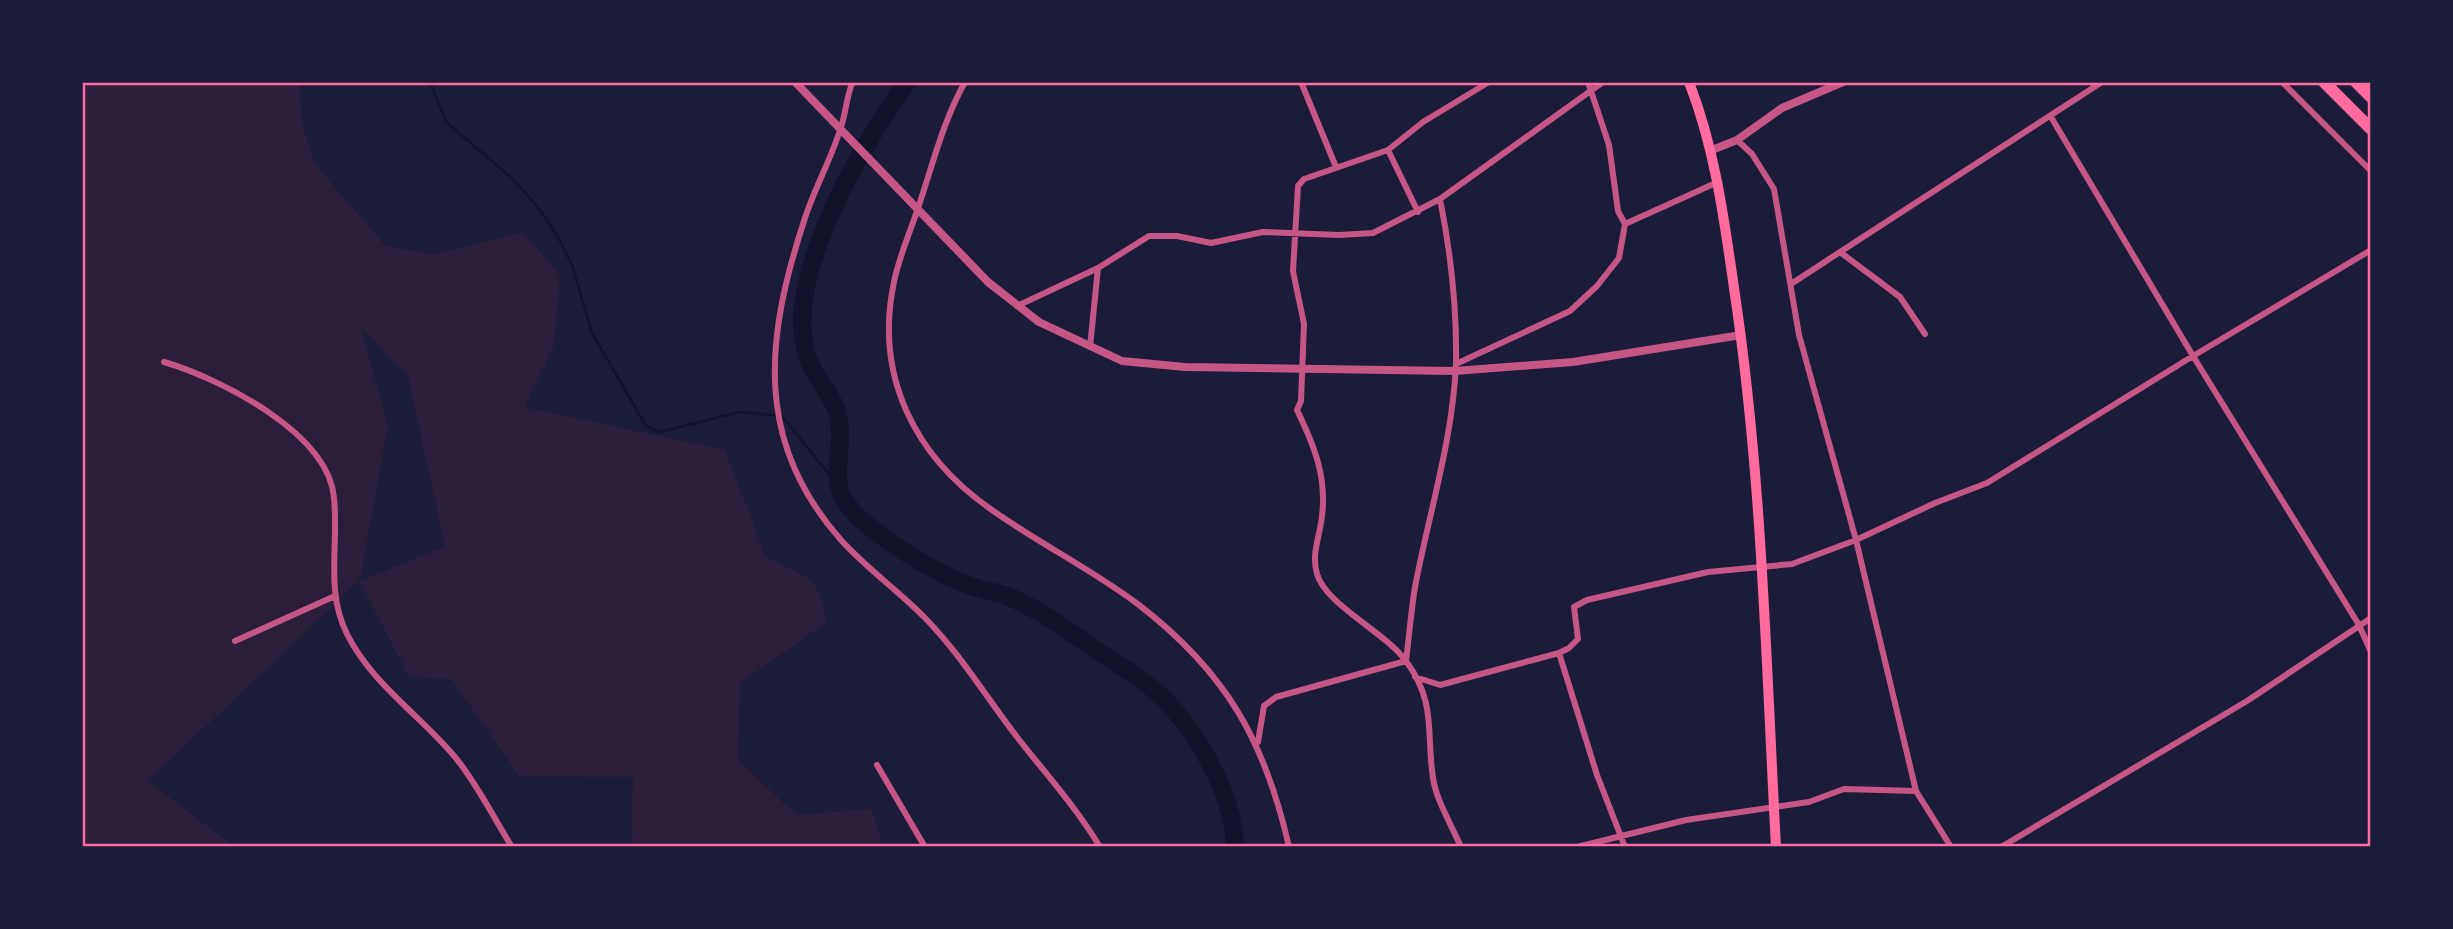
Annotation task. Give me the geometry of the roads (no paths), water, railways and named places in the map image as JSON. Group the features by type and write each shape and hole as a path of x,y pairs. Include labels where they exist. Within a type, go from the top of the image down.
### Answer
{"highway":[{"path":"2324,82 2371,129"},
{"path":"2356,82 2371,97"}],"main road":[{"path":"1689,82 1712,150 1741,335 1761,567 1776,847"}],"street":[{"path":"795,82 988,282 1017,306 1090,347 1122,361 1172,366 1301,369 1455,368 1573,362 1741,335"},
{"path":"853,82 843,134 810,204 792,258 775,336 776,405 793,465 807,494 842,540 928,620 972,671 1016,735 1076,809 1100,847"},
{"path":"965,82 931,163 894,282 889,335 897,383 921,441 934,461 991,510 1140,606 1216,679 1258,743 1289,847"},
{"path":"1301,82 1336,167"},
{"path":"1461,847 1433,780 1431,714 1415,677 1406,661 1357,616 1323,590 1319,581 1315,547 1324,493 1318,453 1297,410 1301,401 1304,324 1293,271 1298,186 1304,179 1388,150 1423,122 1489,82"},
{"path":"1017,306 1098,268 1149,236 1178,236 1211,243 1264,232 1339,235 1373,233 1440,199 1590,85 1603,82"},
{"path":"1712,150 1737,140 1782,108 1843,82"},
{"path":"1791,284 2102,82"},
{"path":"2282,82 2371,171"},
{"path":"1455,368 1570,311 1597,286 1619,258 1625,224 1618,211 1609,145 1590,85"},
{"path":"2051,117 2193,356 2359,625 2371,653"},
{"path":"1737,140 1752,154 1774,189 1799,335 1856,540 1916,791 1951,847"},
{"path":"1388,150 1418,212"},
{"path":"1625,224 1718,182"},
{"path":"1406,661 1415,588 1433,516 1455,368 1453,261 1440,199"},
{"path":"1415,677 1440,685 1559,653 1578,639 1574,607 1587,600 1708,572 1791,564 1856,540 1935,503 1987,483 2371,250"},
{"path":"1840,252 1900,297 1925,334"},
{"path":"1090,347 1098,268"},
{"path":"164,362 196,373 248,401 282,422 310,447 322,464 334,495 332,568 335,596 347,634 374,674 455,757 512,847"},
{"path":"235,641 335,596"},
{"path":"2001,847 2247,701 2371,618"},
{"path":"1559,653 1625,847"},
{"path":"1258,743 1264,706 1276,697 1406,661"},
{"path":"877,765 925,847"},
{"path":"1577,847 1619,835 1774,805 1809,802 1844,789 1916,791"}],"waterway":[{"path":"430,82 446,122 512,178 540,210 558,237 572,265 592,333 646,426 660,432 739,412 782,416 836,483"},
{"path":"907,82 870,139 833,209 807,283 802,317 805,348 811,365 833,401 839,421 840,491 855,513 903,551 957,580 1007,596 1030,607 1154,690 1184,722 1209,761 1227,804 1235,847"}]}
